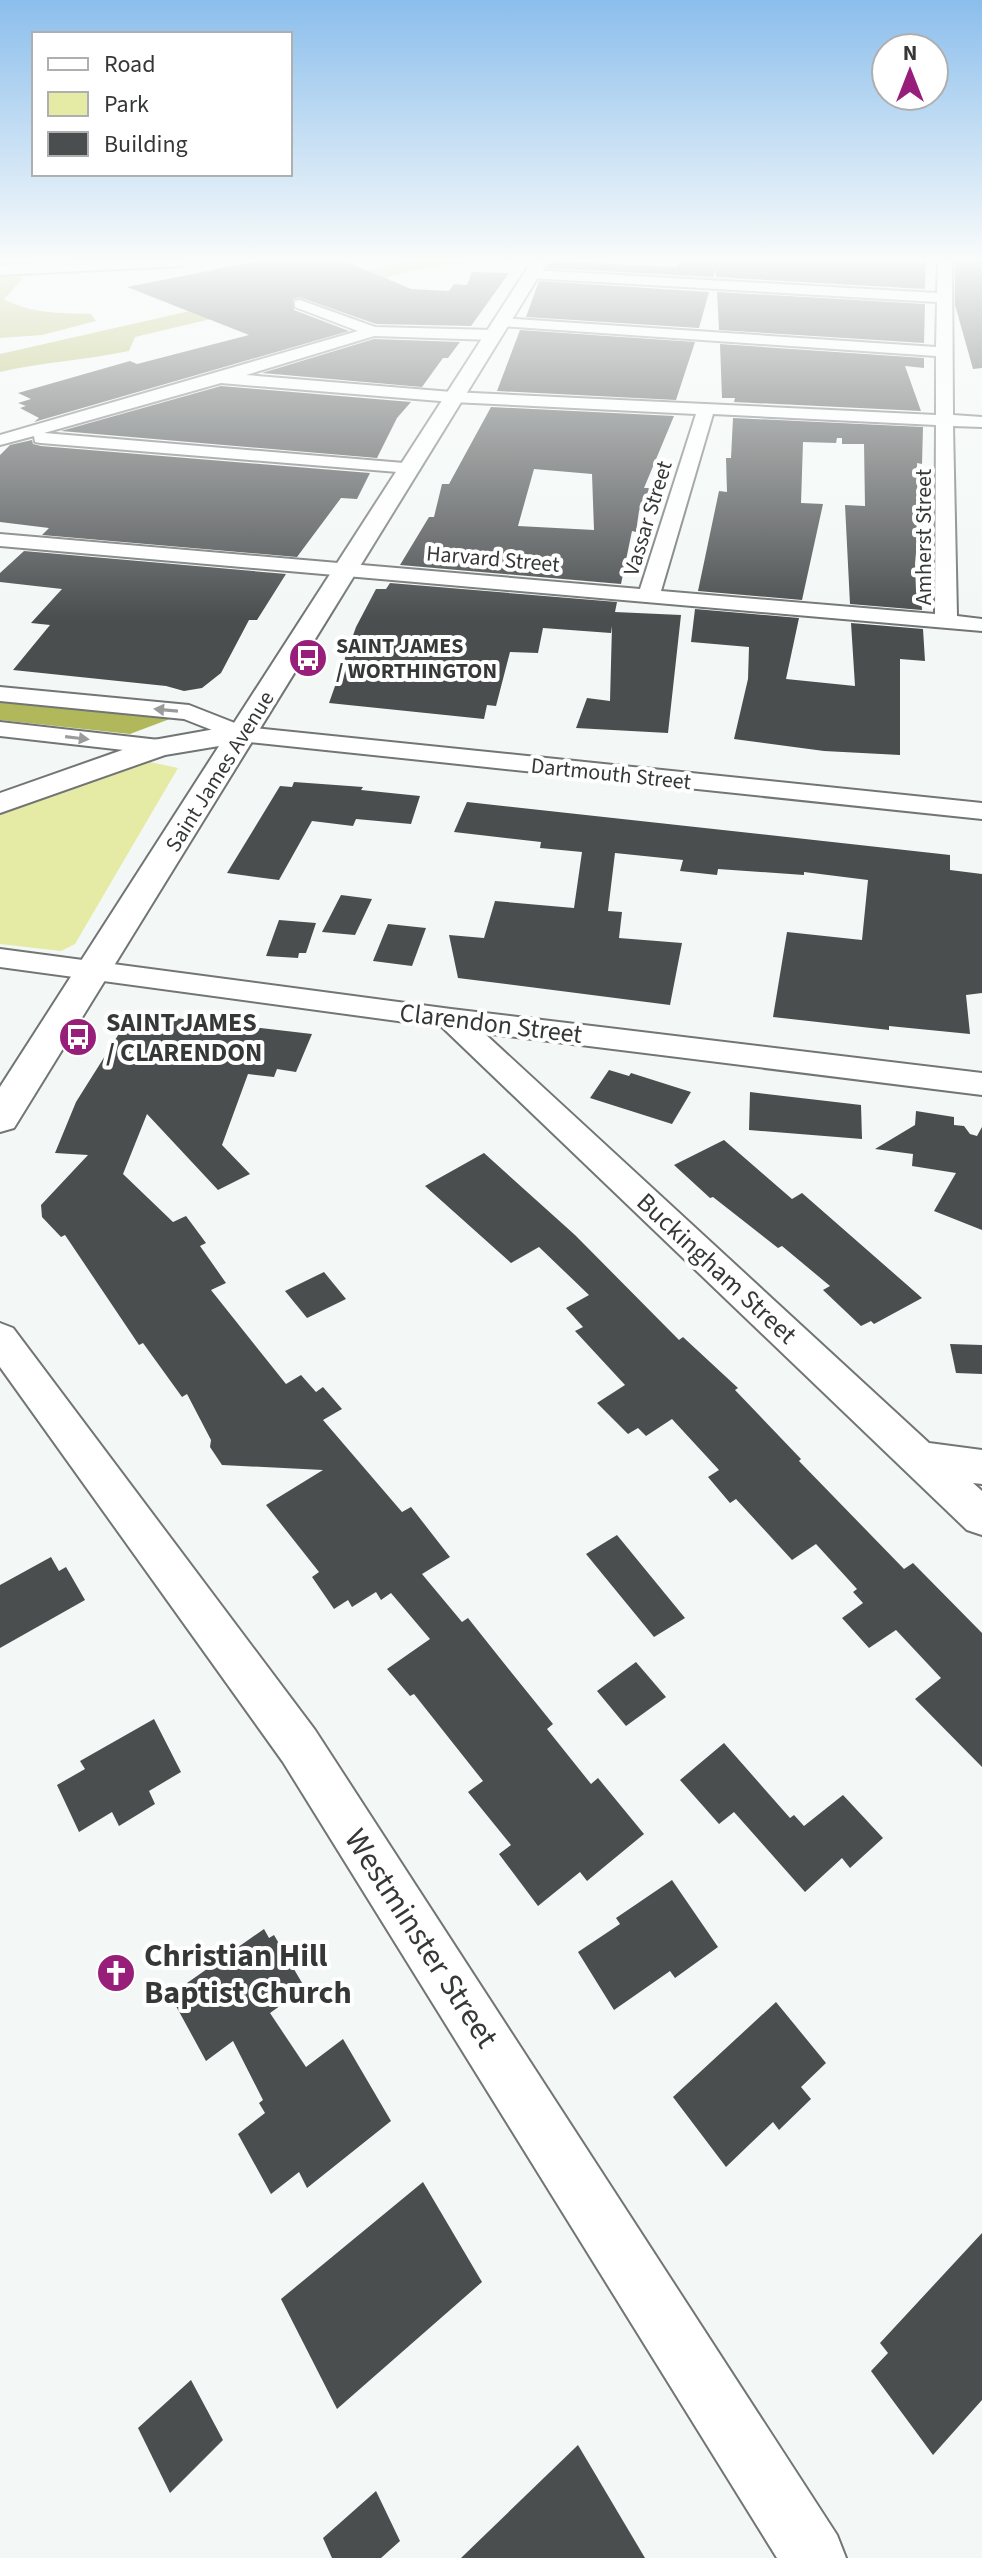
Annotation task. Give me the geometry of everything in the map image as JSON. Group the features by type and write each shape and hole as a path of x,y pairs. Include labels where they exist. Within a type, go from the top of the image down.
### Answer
{"main road":[{"name":"Saint James Avenue","path":"0,1118 463,380"},
{"path":"0,804 159,747 240,734"}],"street":[{"path":"8,438 212,380"},
{"path":"249,380 452,397 982,422"},
{"name":"Amherst Street","path":"944,380 947,420 946,621"},
{"name":"Vassar Street","path":"649,595 706,410"},
{"path":"8,438 410,468"},
{"name":"Harvard Street","path":"0,540 982,625"},
{"name":"Dartmouth Street","path":"0,694 189,712 240,734 982,811"},
{"path":"0,729 159,747"},
{"name":"Clarendon Street","path":"0,958 451,1019 982,1084"},
{"name":"Buckingham Street","path":"451,1019 982,1517"},
{"name":"Westminster Street","path":"0,1338 299,1746 814,2558"},
{"path":"920,1458 982,1467"}],"green space":[{"path":"0,699 175,717 130,734 0,720"},
{"path":"146,761 178,768 75,944 61,951 0,944 0,815"}],"building":[{"path":"62,380 178,380 34,422 39,418 20,408 26,406 18,403 31,399 18,393"},
{"path":"346,380 427,380 422,387"},
{"path":"501,380 682,380 676,400 497,391"},
{"path":"721,380 910,380 921,411 734,402 735,398 722,398"},
{"path":"221,386 411,402 397,418 377,458 61,431"},
{"path":"491,407 674,416 644,488 650,488 639,511 636,532 632,531 621,584 400,565 429,517 434,517 442,484 449,484","holes":["534,469 592,474 594,530 518,526"]},
{"path":"733,418 923,427 922,464 917,463 915,564 916,591 921,591 922,610 850,604 845,505 865,506 864,444 842,444 842,438 837,438 836,443 803,442 801,503 823,504 802,600 698,591 719,491 727,492 726,458 731,458"},
{"path":"32,440 33,444 41,446 370,473 357,499 341,498 297,557 42,535 49,528 0,522 0,455 10,445"},
{"path":"24,551 286,574 257,620 249,620 221,673 202,688 184,691 166,686 13,670 50,625 31,623 62,589 0,582 0,573"},
{"path":"390,583 617,602 615,612 681,615 668,733 576,728 587,698 610,701 612,626 611,633 543,628 538,653 510,652 496,706 487,705 484,719 329,703 356,627 376,589 386,589"},
{"path":"695,609 799,618 786,679 855,686 851,623 923,629 925,661 900,659 900,755 824,751 734,739 748,679 749,647 691,642"},
{"path":"294,782 363,787 361,790 420,796 411,824 356,819 353,826 312,821 279,880 227,873 280,786 292,787"},
{"path":"467,802 950,855 950,870 982,874 982,993 966,995 970,1034 889,1026 889,1030 773,1017 787,932 862,940 868,880 804,872 804,875 718,869 717,875 680,871 683,860 615,853 608,911 622,912 619,938 682,943 670,1005 458,978 449,935 484,938 495,901 574,908 582,852 540,848 541,842 454,832"},
{"path":"341,895 372,899 355,935 322,932"},
{"path":"279,920 316,923 306,953 299,953 298,958 266,956"},
{"path":"388,924 426,928 412,966 373,961"},
{"path":"132,1013 312,1034 296,1072 277,1069 274,1077 248,1074 222,1145 250,1174 218,1190 147,1114 123,1174 173,1222 186,1216 206,1243 200,1246 226,1283 211,1290 286,1384 301,1375 316,1392 323,1387 342,1409 323,1420 402,1512 411,1507 450,1557 422,1574 462,1622 468,1618 553,1724 547,1729 591,1784 598,1778 644,1834 587,1881 580,1872 538,1906 499,1854 511,1845 468,1792 483,1781 414,1694 410,1696 387,1669 430,1639 391,1593 381,1600 376,1592 352,1607 348,1600 334,1609 312,1577 319,1572 266,1505 323,1470 222,1465 210,1447 211,1440 187,1394 182,1397 143,1343 139,1345 65,1235 61,1237 42,1217 41,1205 88,1155 55,1153 76,1102"},
{"path":"609,1070 629,1076 631,1073 691,1092 672,1124 590,1098"},
{"path":"750,1092 861,1105 862,1139 749,1130"},
{"path":"916,1111 954,1117 954,1125 964,1126 970,1134 977,1136 982,1127 982,1230 934,1211 956,1173 912,1166 913,1154 875,1149 915,1125"},
{"path":"724,1140 792,1199 802,1193 922,1298 874,1324 871,1321 861,1326 823,1290 830,1286 782,1246 778,1248 713,1197 710,1198 674,1165"},
{"path":"484,1153 575,1235 679,1340 683,1337 738,1388 735,1390 801,1459 799,1461 904,1569 913,1563 982,1633 982,1767 915,1699 941,1678 896,1630 869,1648 842,1618 863,1603 853,1592 857,1589 816,1544 792,1560 736,1499 730,1503 708,1477 719,1470 672,1419 646,1436 638,1428 628,1434 597,1403 625,1385 575,1331 583,1327 566,1308 589,1295 539,1247 511,1263 425,1186"},
{"path":"324,1272 346,1299 307,1318 285,1291"},
{"path":"950,1344 982,1345 982,1374 956,1373"},
{"path":"617,1535 685,1618 654,1637 586,1554"},
{"path":"51,1557 59,1571 66,1567 85,1600 0,1648 0,1585"},
{"path":"636,1662 666,1697 626,1726 597,1691"},
{"path":"154,1719 181,1772 149,1791 155,1804 119,1826 112,1812 79,1832 57,1785 85,1769 80,1761"},
{"path":"724,1743 790,1818 794,1815 804,1826 843,1795 883,1838 850,1868 842,1858 805,1892 734,1812 719,1824 680,1780"},
{"path":"672,1880 718,1947 675,1978 670,1971 614,2010 578,1952 620,1924 616,1918"},
{"path":"264,1929 269,1938 274,1935 305,1988 270,2013 306,2067 343,2039 391,2121 307,2188 299,2172 271,2194 238,2134 265,2113 259,2103 263,2100 233,2041 206,2061 170,1995"},
{"path":"776,2002 826,2063 801,2087 811,2099 779,2130 773,2122 726,2167 673,2097"},
{"path":"423,2182 482,2282 337,2409 281,2299"},
{"path":"982,2233 982,2400 933,2455 871,2371 888,2353 880,2343"},
{"path":"191,2380 223,2440 170,2493 138,2428"},
{"path":"578,2445 645,2558 461,2558"},
{"path":"376,2491 400,2541 381,2558 332,2558 323,2538"}],"place":[{"name":"SAINT JAMES / WORTHINGTON","path":"308,658"},
{"name":"SAINT JAMES / CLARENDON","path":"78,1037"},
{"name":"Christian Hill Baptist Church","path":"116,1973"}]}
